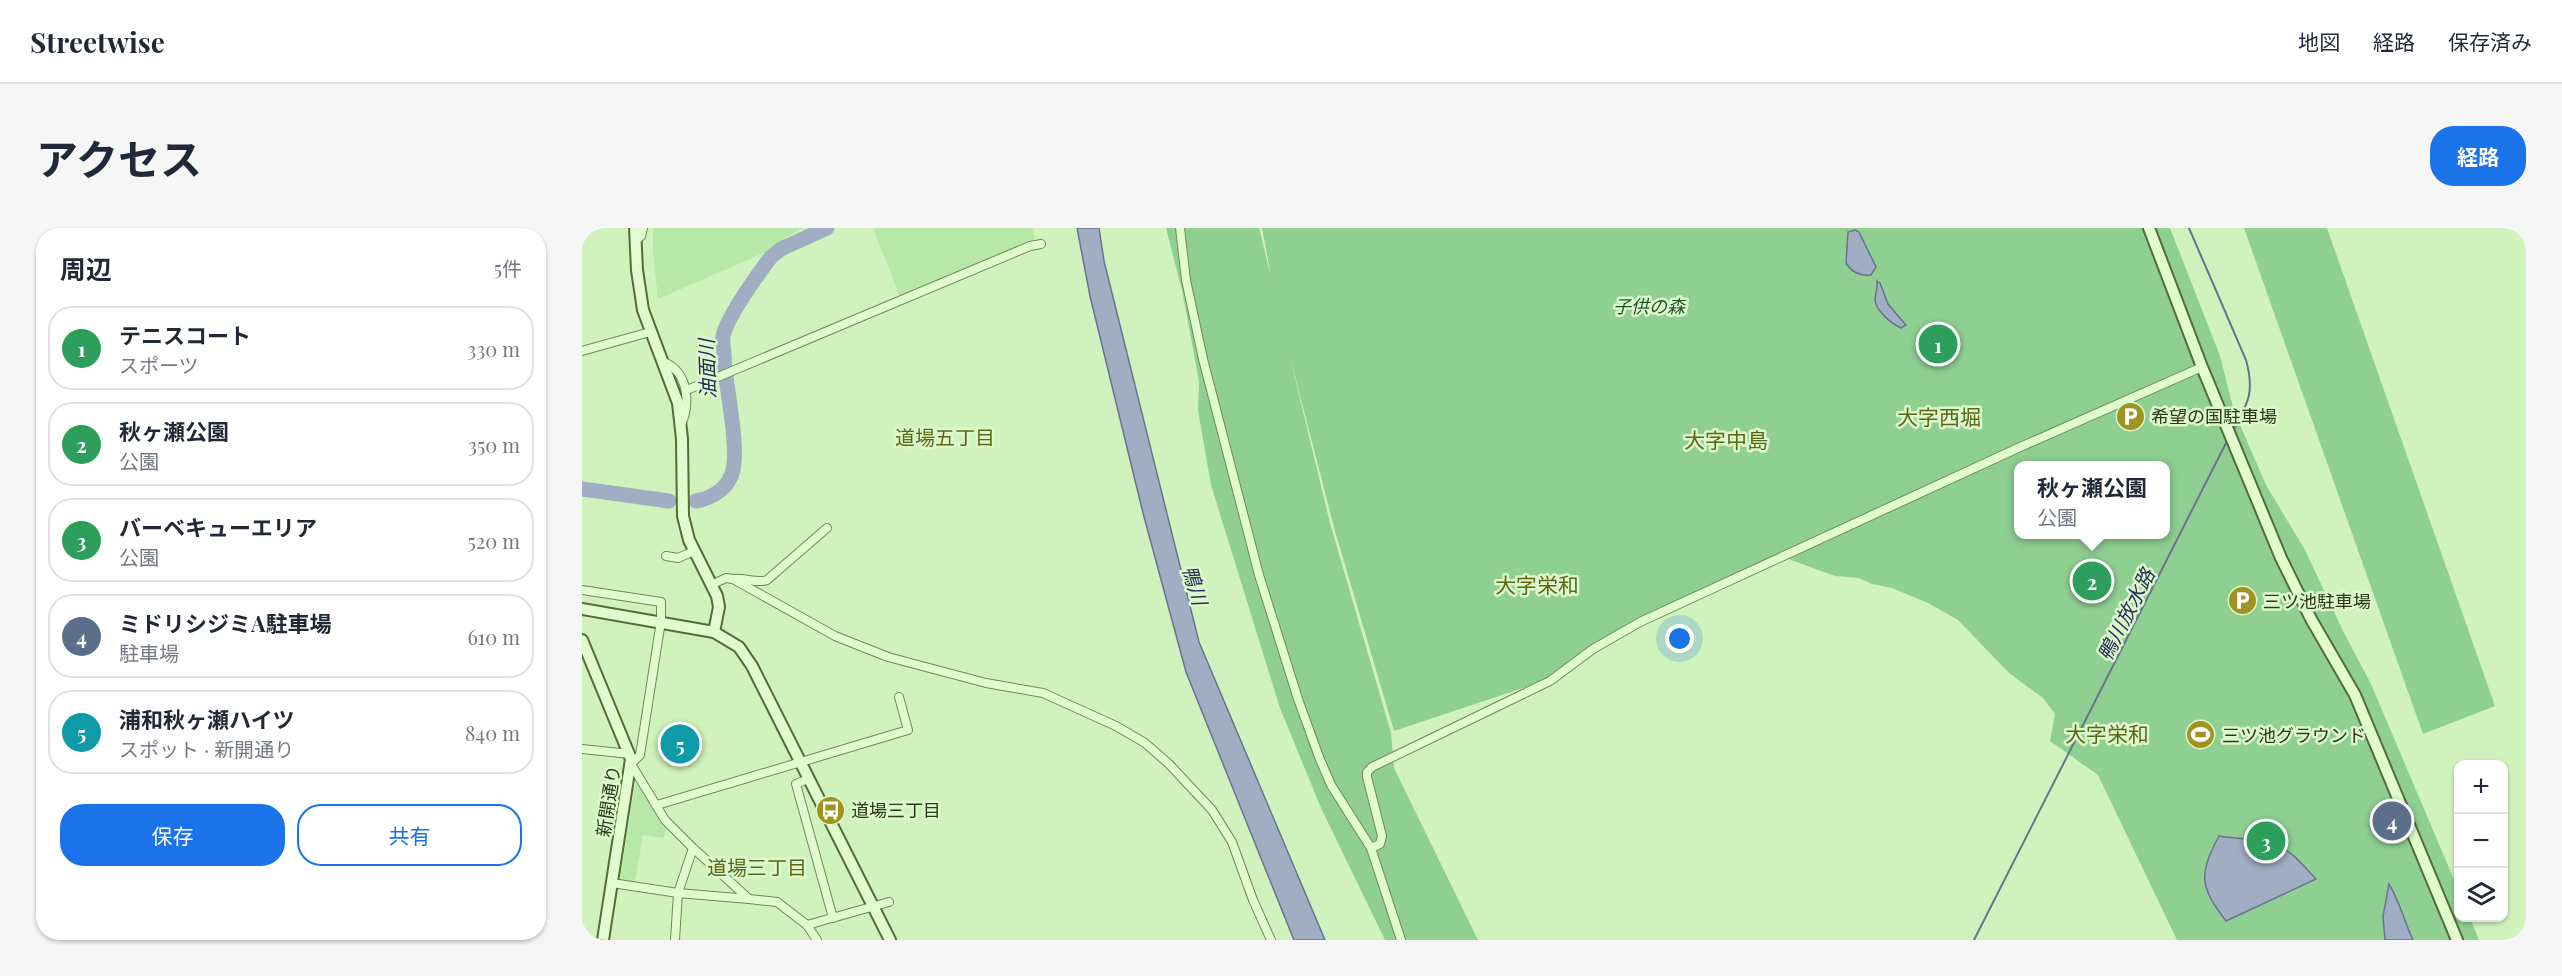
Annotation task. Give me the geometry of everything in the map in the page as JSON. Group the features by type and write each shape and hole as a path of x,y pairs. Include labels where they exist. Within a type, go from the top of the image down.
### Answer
{"street":[{"path":"635,228 640,291 650,332 664,362 678,403 681,424 681,507 694,551 719,607 714,632"},
{"path":"635,242 642,236 643,228"},
{"path":"1180,228 1186,280 1203,359 1258,575 1298,699 1329,783 1371,848 1401,940"},
{"path":"2149,228 2202,367 2299,597 2355,695 2457,940"},
{"path":"687,390 1020,250 1041,244"},
{"path":"582,351 650,332"},
{"path":"664,362 673,366 687,390 686,415 681,424"},
{"path":"1371,848 1380,844 1382,836 1366,777 1372,767 1542,686 1593,649 1640,622 2018,448 2202,367"},
{"path":"711,585 726,578 762,582 767,580 827,528"},
{"path":"666,556 678,558 694,551"},
{"path":"733,579 835,636 888,657 986,683 1043,693 1116,726 1145,743 1169,764 1212,810 1232,842 1252,900 1271,940"},
{"path":"582,590 661,602 661,621 639,755 631,759 582,749"},
{"path":"582,609 714,632 739,647 746,656 890,940"},
{"name":"新開通り","path":"582,640 631,759 603,940"},
{"path":"657,805 908,730 899,697"},
{"path":"631,759 665,820 748,899"},
{"path":"808,778 796,784 833,918"},
{"path":"675,940 678,893 693,848"},
{"path":"612,883 678,893 777,902 807,925 817,940"},
{"path":"807,925 889,902"}],"green space":[{"path":"653,228 803,228 768,251 658,299"},
{"path":"873,228 1032,228 1035,239 900,297"},
{"name":"子供の森","path":"1166,228 1259,228 1271,276 1262,228 2170,228 2220,356 2234,411 2266,485 2305,550 2371,684 2454,880 2454,922 2472,922 2479,940 2177,940 2098,775 2050,741 2055,714 2043,698 2009,673 1958,620 1928,603 1892,588 1872,584 1859,578 1835,576 1780,556 1673,605 1547,680 1394,731 1335,531 1289,353 1330,523 1391,733 1394,768 1478,940 1385,940 1321,808 1280,708 1211,485 1198,410 1199,381 1182,290"},
{"path":"2244,228 2327,228 2495,706 2423,734"},
{"path":"638,784 667,827 664,838 643,835 635,882 620,880 635,785"}],"water":[{"path":"1077,228 1099,228 1104,261 1199,642 1325,940 1294,940 1186,672 1143,513 1090,296"},
{"path":"1855,230 1859,232 1876,267 1871,275 1857,273 1846,263 1848,232"},
{"path":"1877,281 1880,283 1888,304 1906,325 1901,328 1885,317 1878,308 1875,300"},
{"path":"2219,836 2258,841 2280,847 2295,857 2316,879 2226,921 2211,899 2205,880 2208,861"},
{"path":"2389,884 2413,940 2385,940 2383,916"}],"waterway":[{"name":"油面川","path":"696,501 724,487 733,470 733,429 723,341 730,318 771,257 781,249 827,228"},
{"name":"鴨川放水路","path":"2189,228 2249,371 2248,397 2243,413 2233,431"},
{"name":"鴨川放水路","path":"1974,940 2227,441"},
{"name":"油面川","path":"582,489 669,501"}],"place":[{"name":"テニスコート","path":"1938,344"},
{"name":"希望の国駐車場","path":"2130,416"},
{"name":"秋ヶ瀬公園","path":"2092,581"},
{"name":"三ツ池駐車場","path":"2242,601"},
{"name":"三ツ池グラウンド","path":"2201,735"},
{"name":"浦和秋ヶ瀬ハイツ","path":"680,744"},
{"name":"道場三丁目","path":"830,810"},
{"name":"ミドリシジミA駐車場","path":"2392,821"},
{"name":"バーベキューエリア","path":"2266,841"}],"district":[{"name":"大字西堀","path":"1939,416"},
{"name":"道場五丁目","path":"945,436"},
{"name":"大字中島","path":"1726,439"},
{"name":"大字栄和","path":"1537,584"},
{"name":"大字栄和","path":"2107,733"},
{"name":"道場三丁目","path":"757,866"}],"water label":[{"name":"鴨川","path":"1196,585"}]}
